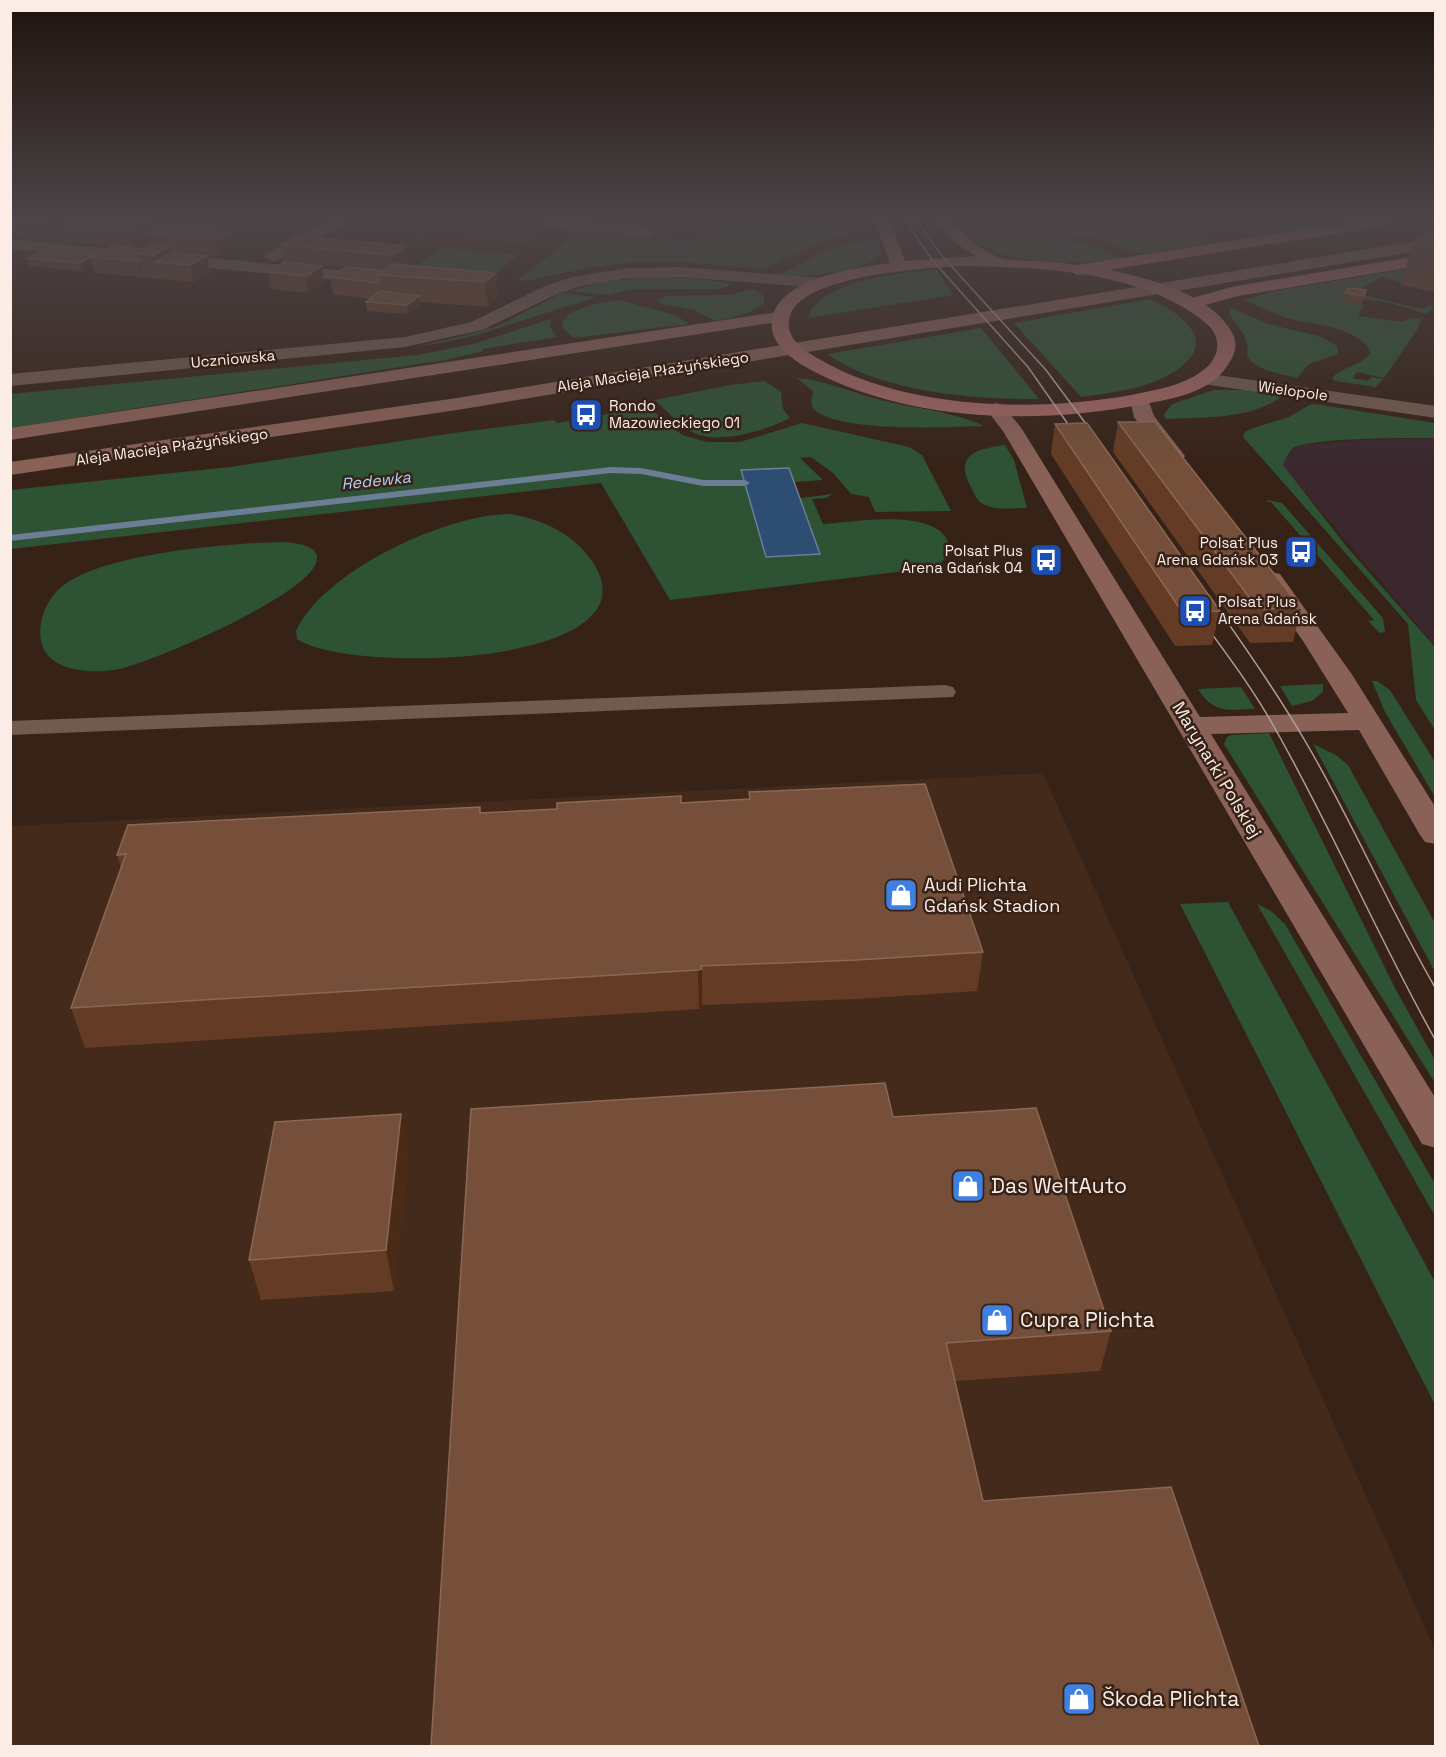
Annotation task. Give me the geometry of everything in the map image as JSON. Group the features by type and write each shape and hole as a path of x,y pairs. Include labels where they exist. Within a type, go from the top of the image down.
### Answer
{"main road":[{"path":"790,303 782,310 784,338 811,362 858,383 908,396 996,409 1075,409 1140,400 1186,387 1203,379 1219,365 1227,347 1226,338 1214,320 1191,304"},
{"name":"Aleja Macieja Płażyńskiego","path":"10,470 457,404 1071,303"},
{"name":"Aleja Macieja Płażyńskiego","path":"10,448 429,388 784,324"},
{"path":"10,434 784,324"},
{"path":"402,432 764,372 811,362"},
{"path":"1140,400 1144,417 1186,471"},
{"name":"Marynarki Polskiej","path":"996,409 1012,429 1436,1133"},
{"path":"10,483 221,459"},
{"path":"1260,564 1310,629 1436,835"},
{"path":"1191,726 1367,721"}],"street":[{"name":"Uczniowska","path":"10,380 405,342 476,326 526,303"},
{"name":"Wielopole","path":"1219,365 1383,403"},
{"name":"Wielopole","path":"1203,379 1436,412"},
{"path":"10,728 945,692"}],"shaded area":[{"path":"1435,438 1435,646 1282,465 1292,449 1304,445 1359,440"},
{"path":"1043,773 1435,1650 1435,1746 11,1746 11,826"}],"green space":[{"path":"543,303 577,303 477,335 418,346 467,335 500,325"},
{"path":"630,303 675,315 689,324 574,338 562,327 564,320 576,311 594,304"},
{"path":"763,303 748,313 716,321 694,310 661,304"},
{"path":"818,303 903,303 808,318"},
{"path":"1127,303 1157,303 1188,325 1194,335 1196,346 1181,367 1163,378 1133,388 1081,397 1014,323"},
{"path":"1250,303 1350,303 1364,305 1358,316 1403,322 1410,318 1421,319 1417,330 1384,378 1357,372 1353,378 1368,381 1372,377 1383,379 1376,387 1335,381 1332,378 1340,371 1361,362 1371,353 1357,337 1334,328 1270,312"},
{"path":"1389,303 1423,309 1429,305 1435,306 1427,314"},
{"path":"1231,308 1269,324 1322,337 1337,346 1338,354 1309,364 1297,378 1263,368 1247,356 1247,344 1229,313"},
{"path":"551,319 550,327 557,337 482,349 484,351 445,360 11,428 11,394 417,355 473,344"},
{"path":"981,328 1039,399 958,395 929,391 874,377 849,367 827,354"},
{"path":"797,378 958,416 984,426 895,427 845,422 826,417 814,409 811,403 813,391"},
{"path":"765,381 781,392 783,409 790,418 768,428 741,435 714,437 690,431 655,400 730,385"},
{"path":"1214,390 1248,390 1284,395 1257,409 1242,413 1227,416 1165,419 1164,414 1172,404"},
{"path":"1315,404 1435,423 1435,438 1337,440 1301,445 1292,449 1283,465 1347,547 1435,647 1435,730 1416,700 1408,624 1243,437 1245,432 1253,428 1289,417"},
{"path":"643,408 651,409 682,435 707,442 740,442 802,423 909,447 922,455 951,511 875,512 869,497 851,494 833,473 811,457 800,458 823,480 794,482 789,468 742,470 766,557 819,554 800,498 833,494 826,498 812,499 823,524 877,519 918,522 935,528 946,538 950,553 941,563 921,569 670,600 601,483 11,549 10,490 230,467 454,433 554,420 557,423"},
{"path":"1005,445 1014,460 1027,508 1000,509 982,504 966,476 965,467 971,455 978,451"},
{"path":"1268,500 1282,503 1383,618 1385,632 1380,633 1368,621 1374,620 1271,502 1267,502"},
{"path":"511,514 556,529 576,543 592,561 602,596 584,623 544,642 491,653 432,658 375,657 328,650 297,639 296,631 310,609 332,587 359,567 422,535 455,523 485,516"},
{"path":"284,542 307,546 316,552 316,563 306,577 258,609 194,641 137,664 109,671 87,671 64,666 47,654 42,645 40,629 44,612 52,597 64,585 84,574 109,565 170,552"},
{"path":"1372,681 1377,681 1390,690 1435,762 1435,797 1385,712"},
{"path":"1323,684 1323,692 1312,701 1292,706 1280,686"},
{"path":"1241,687 1255,709 1229,710 1216,707 1198,689"},
{"path":"1269,733 1396,990 1435,1060 1435,1083 1224,744 1227,737 1231,735"},
{"path":"1313,744 1336,755 1348,765 1435,923 1435,972"},
{"path":"1228,902 1435,1282 1435,1405 1180,904"},
{"path":"1257,904 1271,911 1285,924 1435,1184 1435,1216"}],"water":[{"path":"789,468 820,554 766,557 741,470"}],"building":[{"path":"380,303 410,303 407,305"},
{"path":"1118,422 1155,422 1301,608 1258,609"},
{"path":"1087,423 1220,611 1182,612 1055,424"},
{"path":"925,784 983,952 701,966 702,969 698,970 71,1008 126,854 117,855 128,825 480,807 480,813 557,809 557,803 681,796 681,803 750,799 749,792"},
{"path":"885,1083 893,1117 1036,1108 1111,1331 946,1343 983,1501 1171,1487 1259,1746 431,1746 471,1109"},
{"path":"401,1114 386,1250 249,1260 275,1122"}],"waterway":[{"name":"Redewka","path":"10,538 611,470 641,471 703,483 745,483"}],"tram line":[{"path":"971,303 1028,367 1077,437"},
{"path":"985,303 1046,370 1095,436"},
{"path":"1210,597 1273,689 1308,746 1436,989"},
{"path":"1204,623 1249,686 1295,764 1394,963 1436,1041"}],"place":[{"name":"Rondo Mazowieckiego 01","path":"586,415"},
{"name":"Polsat Plus Arena Gdańsk 03","path":"1301,552"},
{"name":"Polsat Plus Arena Gdańsk 04","path":"1046,560"},
{"name":"Polsat Plus Arena Gdańsk","path":"1195,611"},
{"name":"Audi Plichta Gdańsk Stadion","path":"901,895"},
{"name":"Das WeltAuto","path":"968,1186"},
{"name":"Cupra Plichta","path":"997,1320"},
{"name":"Škoda Plichta","path":"1079,1699"}]}
